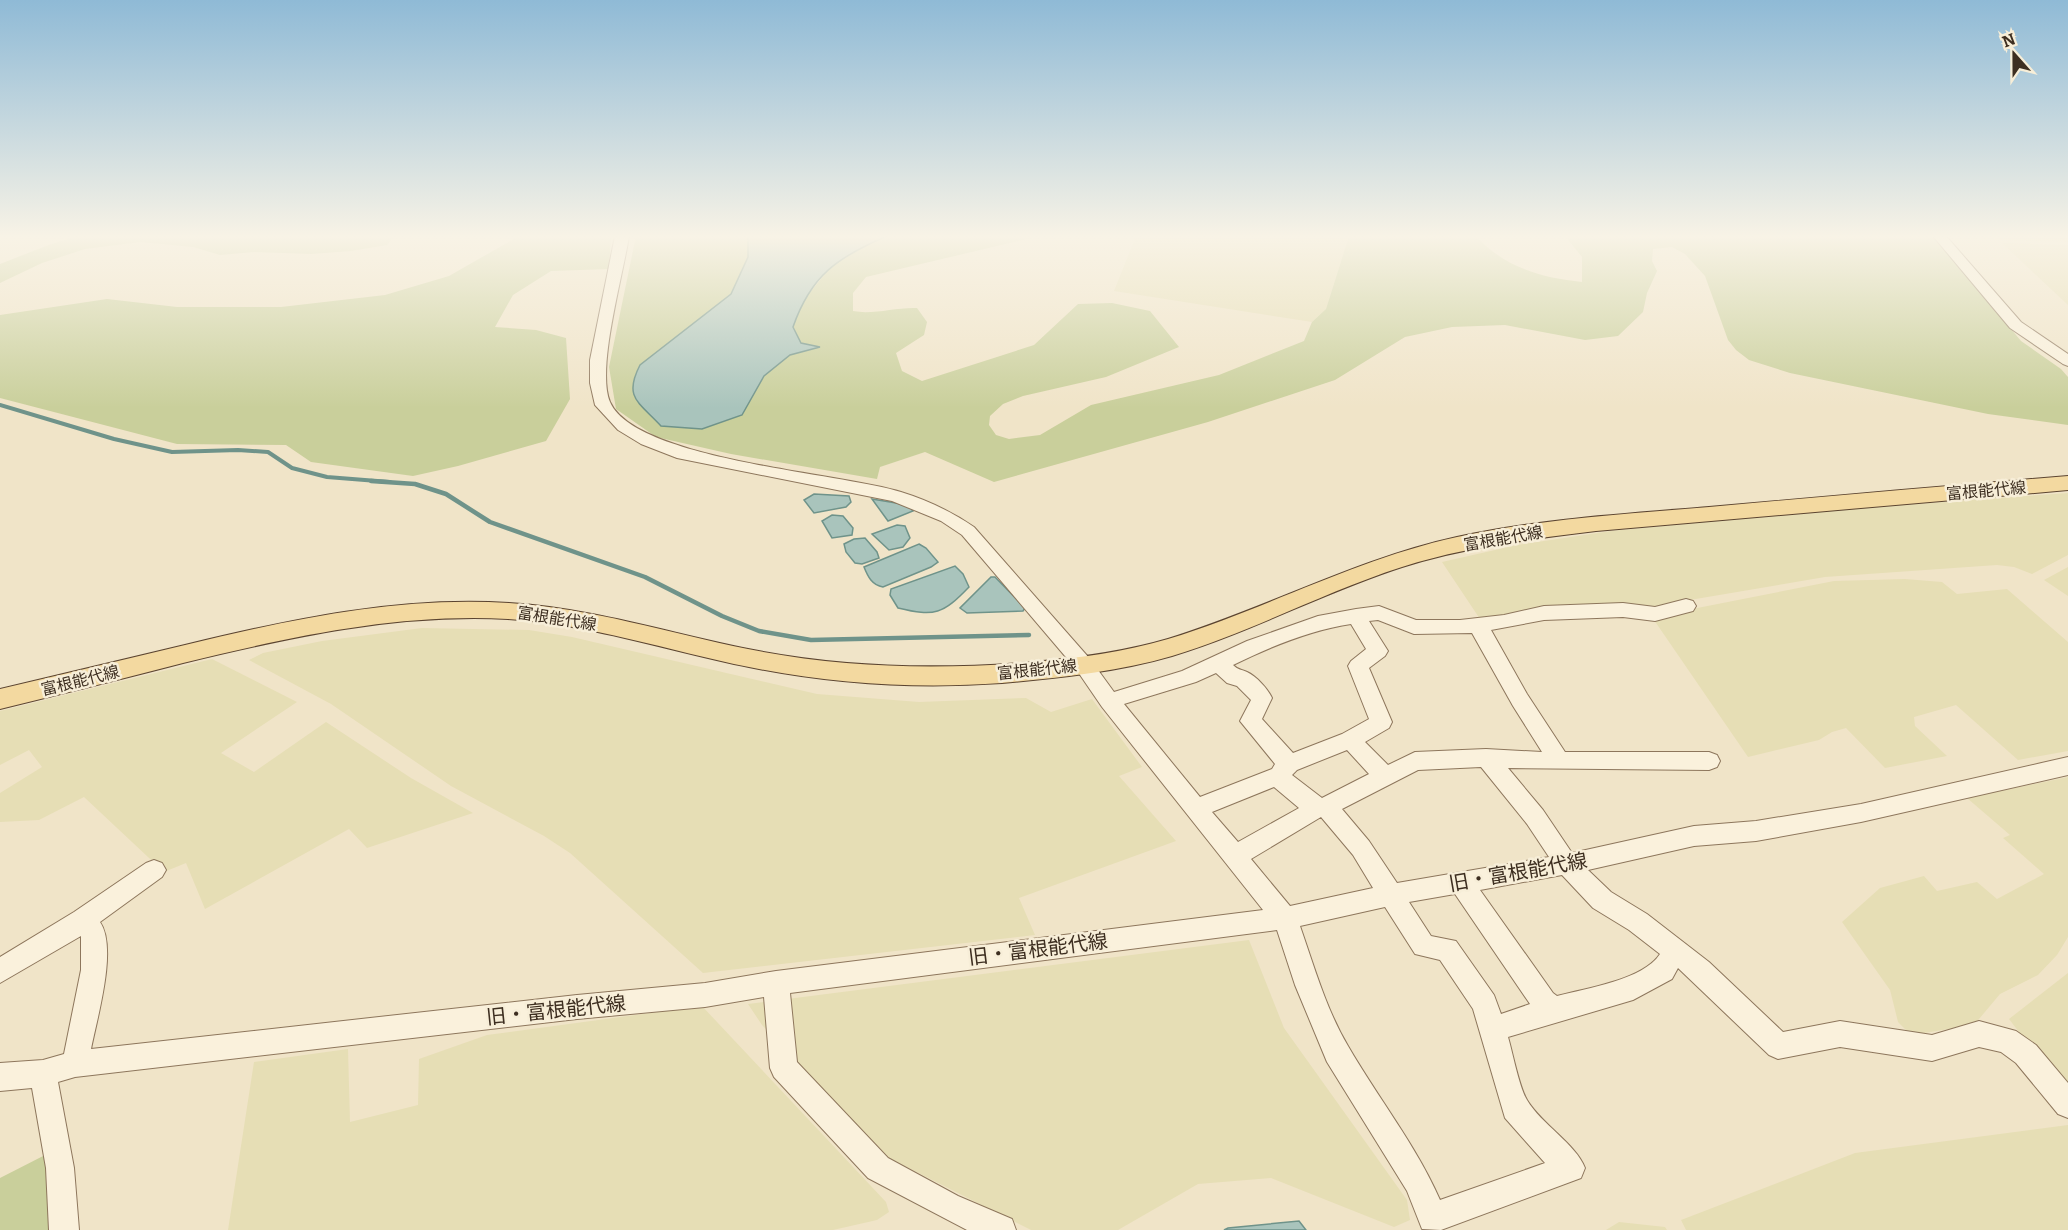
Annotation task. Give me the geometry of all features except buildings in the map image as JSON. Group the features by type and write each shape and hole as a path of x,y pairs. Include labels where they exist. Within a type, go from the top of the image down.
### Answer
{"main road":[{"name":"富根能代線","path":"0,699 304,626 400,613 459,610 509,611 566,616 750,659 803,668 872,675 955,676 1083,664 1166,648 1224,628 1316,590 1423,553 1508,534 2068,483"}],"street":[{"path":"612,293 598,360 598,383 603,405 624,427 647,440 683,454 896,496 947,517 968,531 1083,664 1109,701 1285,918 1308,985 1337,1053 1417,1181 1433,1218 1571,1168 1561,1160 1515,1108 1485,1004 1447,949 1424,946 1361,848 1283,770 1251,721 1262,699 1242,678 1234,678 1219,663"},
{"path":"1989,293 2002,308 2008,320 2068,361"},
{"path":"1109,701 1189,677 1246,650 1325,621 1379,613 1414,627 1478,625 1544,614 1623,610 1655,614 1686,606"},
{"path":"1197,808 1350,740 1382,722 1358,666 1378,651 1356,616"},
{"path":"1478,625 1520,700 1559,761"},
{"path":"1224,628 1246,650"},
{"path":"1350,740 1385,776"},
{"path":"1486,758 1535,817 1567,864 1602,900 1638,922 1700,970 1778,1046 1840,1034 1932,1048 1980,1034 2007,1040 2026,1054 2068,1104"},
{"path":"1236,856 1321,808 1415,761 1486,758 1559,761 1709,761"},
{"name":"旧・富根能代線","path":"0,1077 43,1073 75,1064 705,994 1285,918 1390,895 1567,864 1694,836 1756,831 1861,813 2068,766"},
{"path":"0,971 83,920 154,870"},
{"path":"1461,883 1544,1002 1555,1009"},
{"path":"75,1064 94,970 93,933 83,920"},
{"path":"1493,1029 1555,1009 1624,991 1663,971 1675,951"},
{"path":"776,983 784,1068 878,1168 948,1206 1001,1230"},
{"path":"43,1073 60,1168 64,1230"}],"shaded area":[{"path":"1129,293 1331,293 1326,309 1312,322"},
{"path":"2056,293 2068,293 2068,305"},
{"path":"2068,493 2068,555 2032,574 2014,567 1997,565 1825,577 1678,602 1651,609 1607,603 1480,619 1442,562 1517,545 1611,531 1831,510"},
{"path":"2068,567 2068,596 2044,580"},
{"path":"1905,579 1942,582 1957,594 2007,589 2068,642 2068,751 2018,760 1956,705 1914,717 1915,726 1947,756 1885,768 1846,728 1832,732 1819,740 1748,757 1654,620 1687,610 1834,581"},
{"path":"422,628 529,630 572,637 817,694 919,702 1026,698 1051,712 1092,699 1142,767 1119,776 1176,841 1019,898 1035,935 703,973 570,853 544,836 451,786 331,704 249,660 263,653 322,641"},
{"path":"212,659 297,702 221,753 254,772 326,722 411,778 473,813 367,848 349,829 205,909 186,863 164,872 84,797 39,820 0,822 0,793 42,767 29,750 0,765 0,711"},
{"path":"2068,777 2068,937 2057,955 2038,975 2000,994 1974,1025 1924,1033 1909,1033 1898,1022 1890,990 1842,922 1880,888 1924,876 1937,891 1977,882 1997,899 2044,874 2003,838 2010,835 1967,798"},
{"path":"1249,940 1284,1028 1407,1200 1410,1220 1394,1227 1271,1178 1198,1184 1118,1230 1031,1230 885,1156 762,1025 748,1004"},
{"path":"2068,973 2068,1096 2009,1019"},
{"path":"702,1006 886,1202 889,1212 877,1220 833,1230 228,1230 254,1062 348,1049 350,1122 418,1105 419,1059 487,1035"},
{"path":"2068,1125 2068,1230 1686,1230 1681,1220 1855,1153"},
{"path":"1619,1222 1665,1227 1667,1230 1606,1230"}],"green space":[{"path":"516,293 495,327 536,330 566,338 570,399 546,441 413,476 311,462 286,445 177,444 0,398 0,315 107,299 177,307 281,307 385,295"},
{"path":"624,293 731,293 693,326 742,415 764,376 790,355 818,347 801,343 793,326 803,301 809,293 853,293 853,311 917,308 927,322 924,335 896,353 902,371 922,381 1034,345 1078,304 1112,303 1150,311 1179,347 1106,377 1023,396 1003,404 990,416 989,425 996,435 1009,439 1040,435 1091,405 1219,375 1304,341 1312,322 1326,309 1331,293 1647,293 1643,312 1618,336 1585,340 1505,325 1452,327 1405,337 1335,380 1208,422 994,482 925,452 880,467 877,479 731,454 656,437 616,409 609,367"},
{"path":"1711,293 1982,293 2021,341 2061,369 2068,377 2068,425 1988,414 1790,373 1749,360 1728,340"},
{"path":"49,1153 55,1230 0,1230 0,1178"}],"water":[{"path":"808,293 793,327 801,343 820,347 790,355 764,376 742,415 702,429 661,426 640,405 633,392 635,376 640,365 731,294"},
{"path":"814,494 849,496 851,502 846,507 814,513 804,500"},
{"path":"872,499 908,505 913,511 888,521"},
{"path":"832,515 843,516 853,528 852,535 832,538 822,521"},
{"path":"897,525 905,526 910,538 903,547 889,550 872,534"},
{"path":"865,538 877,552 879,558 862,564 855,563 846,552 844,544 854,539"},
{"path":"919,544 926,548 938,562 883,587 869,577 864,567"},
{"path":"955,566 963,574 969,587 945,608 938,611 921,612 898,608 890,595 891,589"},
{"path":"991,577 995,577 1025,608 1023,611 967,613 960,608"},
{"path":"1299,1221 1306,1230 1224,1230 1228,1228"}],"waterway":[{"path":"0,405 114,439 172,452 238,450 268,452 292,468 327,477 390,482"},
{"path":"371,481 415,484 446,494 490,522 645,577 722,616 759,631 811,640 1029,635"}]}
